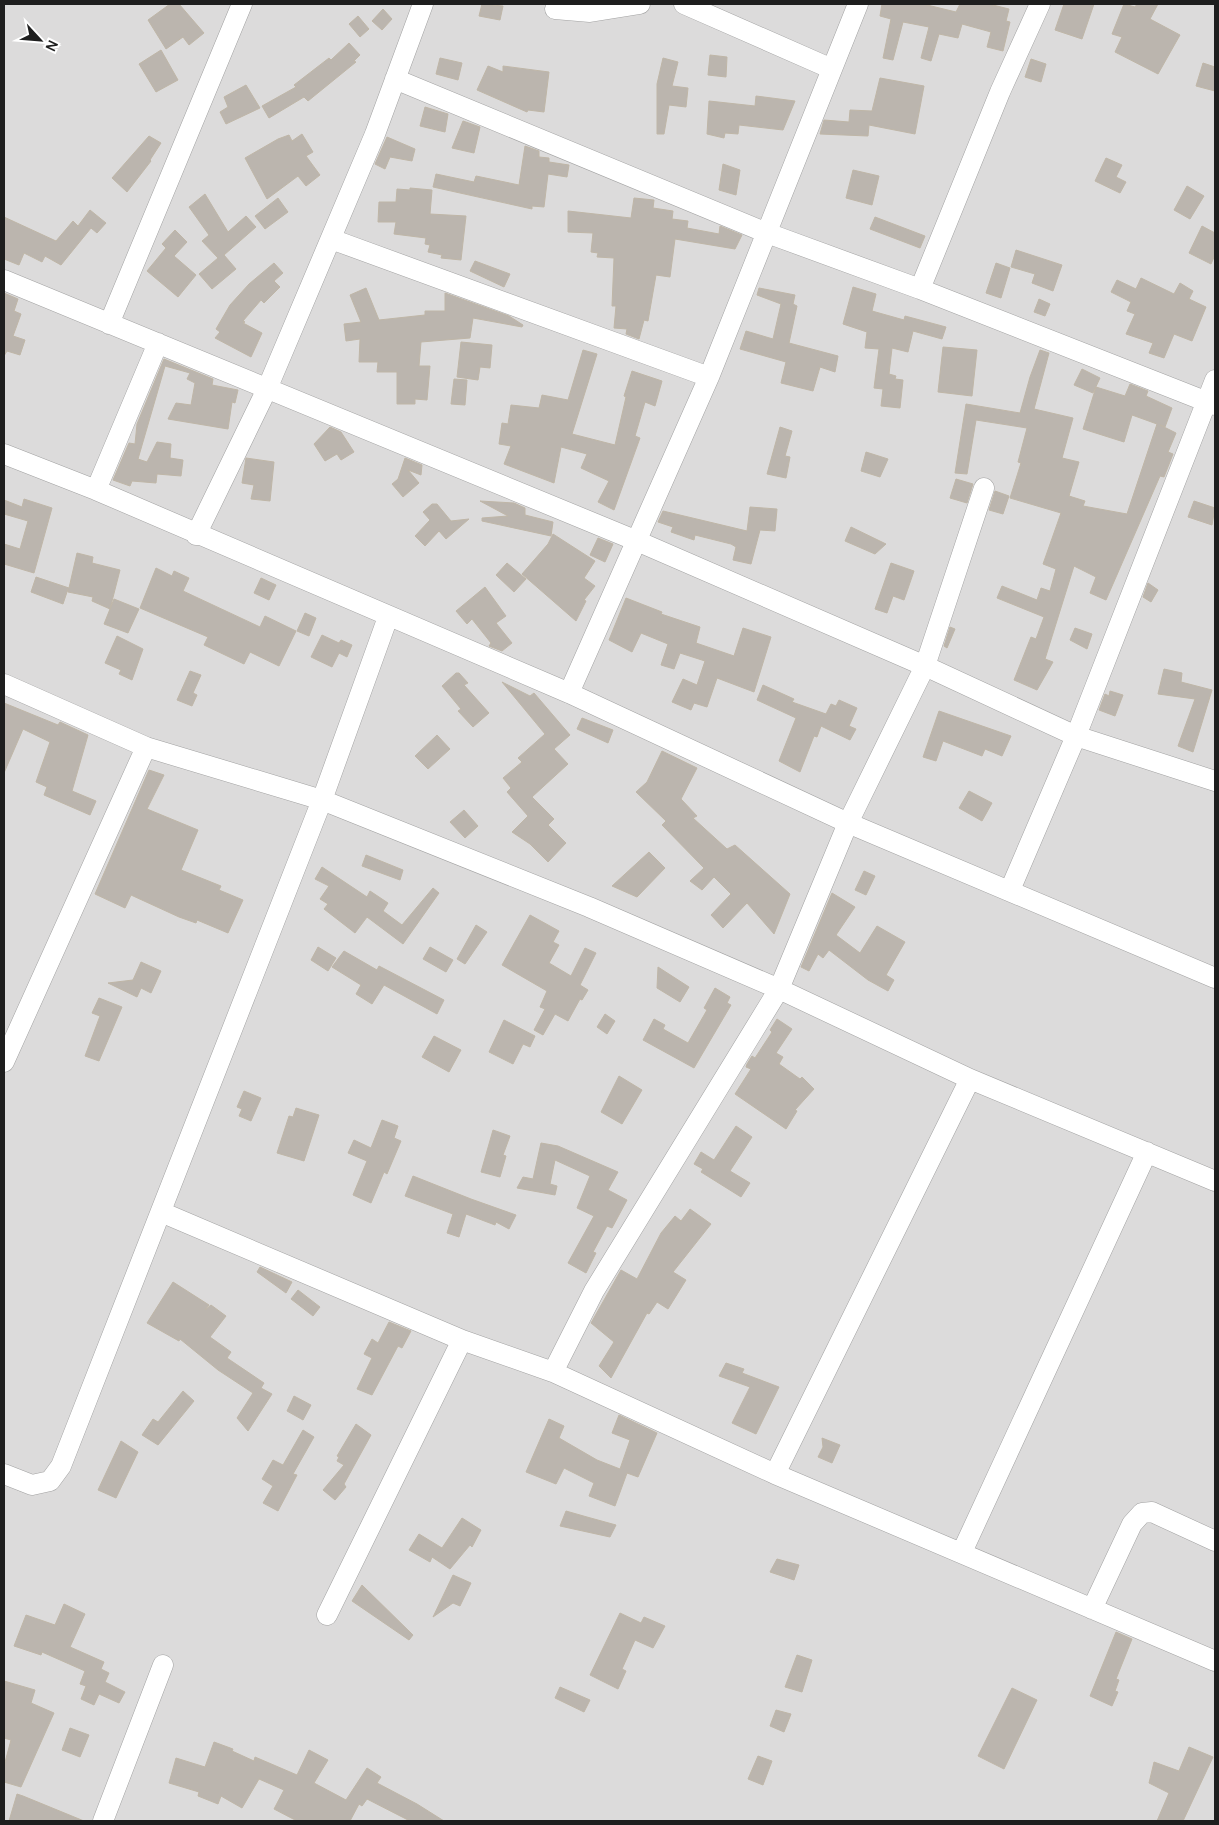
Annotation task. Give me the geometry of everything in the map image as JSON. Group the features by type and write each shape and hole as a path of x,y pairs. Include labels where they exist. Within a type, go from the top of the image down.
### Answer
{"street":[{"path":"109,324 242,4"},
{"path":"196,535 267,388 375,134 423,4"},
{"path":"555,9 590,12 640,4"},
{"path":"684,4 832,69"},
{"path":"569,693 638,541 709,377 858,4"},
{"path":"920,289 996,101 1040,4"},
{"path":"395,79 768,233 920,289 1211,404"},
{"path":"330,239 709,377"},
{"path":"4,280 638,541 925,666 1076,736 1215,781"},
{"path":"96,490 158,343"},
{"path":"1010,890 1076,736 1211,404 1215,380"},
{"path":"4,454 96,490 196,535 569,693 848,823 1215,978"},
{"path":"553,1372 594,1291 779,989 848,823 925,666 984,488"},
{"path":"4,1474 32,1485 50,1481 61,1466 322,800 388,617"},
{"path":"4,684 146,747 322,800 589,906 779,989 970,1079 1215,1180"},
{"path":"4,1062 146,747"},
{"path":"775,1474 970,1079"},
{"path":"962,1552 1147,1152"},
{"path":"161,1212 462,1340 553,1372 775,1474 1215,1661"},
{"path":"327,1614 462,1340"},
{"path":"1092,1609 1132,1524 1142,1513 1152,1512 1215,1541"},
{"path":"103,1821 163,1665"}],"shaded area":[{"path":"4,4 1215,4 1215,1821 4,1821"}],"building":[{"path":"170,4 179,4 204,33 189,45 183,37 166,49 148,20"},
{"path":"482,4 503,6 500,20 479,16"},
{"path":"882,4 923,4 956,12 960,4 989,4 1009,9 1006,21 1010,22 1003,51 987,47 991,32 962,24 958,38 939,34 931,61 921,58 929,27 903,22 893,60 883,58 891,19 880,16"},
{"path":"1064,4 1094,4 1082,39 1055,30"},
{"path":"1124,4 1135,7 1137,4 1158,4 1150,19 1180,35 1158,74 1115,52 1122,37 1112,34"},
{"path":"383,9 392,19 382,30 372,21"},
{"path":"358,16 369,29 360,37 349,24"},
{"path":"349,43 360,55 354,61 356,62 308,101 304,97 269,118 262,106 296,87 294,85 329,58 331,60"},
{"path":"161,50 178,80 156,92 139,64"},
{"path":"710,55 727,57 726,77 708,75"},
{"path":"440,58 462,63 458,80 436,74"},
{"path":"663,58 678,62 672,86 688,88 686,107 669,105 664,134 657,134 657,84"},
{"path":"1031,59 1046,64 1041,82 1025,77"},
{"path":"1203,63 1215,67 1215,91 1196,86"},
{"path":"488,66 503,72 503,66 549,72 544,112 528,110 527,112 477,90"},
{"path":"880,78 924,86 915,134 869,125 868,136 820,134 824,120 849,122 850,110 872,111"},
{"path":"246,85 260,108 226,124 220,112 228,107 224,97"},
{"path":"756,96 795,101 783,130 739,125 738,134 725,133 724,138 707,134 709,101 755,106"},
{"path":"425,107 448,114 445,132 420,126"},
{"path":"463,121 480,127 474,153 452,148"},
{"path":"302,134 313,152 306,156 320,175 306,186 298,176 267,199 245,158 278,139 289,135 292,141"},
{"path":"149,136 161,143 151,161 127,192 112,178"},
{"path":"387,137 415,149 412,161 390,157 385,169 375,164"},
{"path":"525,146 539,151 539,157 549,158 549,162 569,165 567,177 548,174 544,207 532,206 532,209 433,187 436,174 474,182 476,176 519,185"},
{"path":"1106,158 1122,165 1116,177 1126,182 1120,193 1095,181"},
{"path":"723,164 740,170 736,195 719,190"},
{"path":"853,170 879,176 872,205 846,198"},
{"path":"1187,186 1204,196 1190,219 1174,210"},
{"path":"410,188 432,190 430,214 466,216 461,260 441,258 442,255 428,252 430,245 425,244 426,238 394,234 396,222 378,222 379,202 396,202 397,189 410,190"},
{"path":"205,194 228,232 246,216 256,227 224,255 236,269 212,289 199,274 218,258 202,241 209,235 189,207"},
{"path":"278,198 288,212 265,229 255,216"},
{"path":"634,198 654,200 653,208 673,211 672,219 688,221 687,228 719,234 720,226 742,235 735,249 675,239 670,277 656,275 648,321 644,320 639,339 626,334 627,329 614,328 616,306 612,306 614,258 597,257 598,253 591,252 593,233 568,232 568,211 631,218"},
{"path":"90,210 106,223 97,233 91,228 61,265 45,256 42,262 24,253 19,265 4,259 4,217 56,241 73,221 78,226"},
{"path":"875,217 925,236 920,248 870,229"},
{"path":"1202,226 1215,233 1215,255 1211,264 1189,253"},
{"path":"175,230 187,242 174,256 196,275 178,297 147,271 166,248 162,244"},
{"path":"1016,250 1062,265 1053,291 1032,283 1035,274 1011,267"},
{"path":"475,261 510,274 504,287 470,271"},
{"path":"274,263 283,273 274,281 280,287 264,303 261,300 243,321 245,322 243,323 262,333 251,357 215,338 220,332 216,329 230,305 249,284"},
{"path":"996,263 1010,268 1001,298 986,293"},
{"path":"1141,278 1174,294 1180,283 1193,291 1189,299 1206,307 1192,341 1174,334 1164,358 1149,353 1153,343 1126,334 1135,314 1127,311 1131,302 1111,292 1117,280 1136,289"},
{"path":"853,287 876,294 872,311 904,320 905,316 946,327 942,339 913,331 908,352 892,348 889,374 896,376 895,379 903,380 900,408 881,406 883,389 874,388 879,349 865,348 867,332 843,324"},
{"path":"366,288 379,320 425,315 425,311 445,311 445,293 509,316 523,325 522,327 473,318 470,338 421,342 419,366 430,366 427,400 415,399 415,404 397,404 397,372 377,372 378,362 359,362 360,339 346,341 344,324 361,322 350,295"},
{"path":"759,288 795,295 793,304 797,306 789,343 838,356 835,372 820,367 813,391 781,383 786,362 740,349 746,331 773,339 781,304 757,295"},
{"path":"4,293 18,299 14,311 21,314 13,336 25,340 20,355 7,351 4,356"},
{"path":"1039,299 1050,304 1045,316 1034,312"},
{"path":"461,342 492,345 490,368 480,367 478,380 457,377"},
{"path":"943,347 977,350 972,396 938,392"},
{"path":"583,350 597,354 572,434 615,445 626,397 624,396 632,371 662,381 655,406 645,402 635,436 640,438 614,510 598,502 609,481 581,468 587,454 561,447 554,483 504,464 511,446 499,444 502,423 508,424 511,405 539,408 542,395 568,400"},
{"path":"1040,350 1049,353 1034,409 1073,418 1062,458 1079,462 1069,496 1085,501 1083,506 1127,514 1157,424 1132,415 1124,442 1083,429 1096,387 1125,396 1130,384 1148,391 1146,396 1172,408 1165,427 1160,425 1176,433 1168,452 1173,454 1164,477 1160,476 1106,600 1090,593 1096,577 1074,566 1045,659 1053,662 1037,690 1014,680 1031,637 1036,639 1044,617 997,598 1002,586 1037,600 1041,588 1050,591 1056,569 1043,564 1061,513 1010,498 1021,463 1018,462 1027,428 976,420 967,474 955,473 966,404 1020,413"},
{"path":"164,359 213,379 212,385 238,390 235,403 232,402 228,429 168,419 176,403 191,405 195,383 187,379 190,373 165,366 138,459 147,462 157,442 171,444 170,458 183,460 181,476 157,474 156,483 132,481 130,486 113,480 129,443 135,444 137,424"},
{"path":"1082,369 1100,378 1093,393 1074,385"},
{"path":"454,379 467,380 465,405 451,404"},
{"path":"330,427 341,432 354,452 341,460 337,454 325,461 314,444"},
{"path":"780,427 792,431 785,456 790,457 786,478 767,474"},
{"path":"866,452 888,459 880,477 861,471"},
{"path":"246,458 274,462 270,501 251,499 254,485 242,483"},
{"path":"405,458 422,465 421,475 408,470 419,483 403,497 392,484 398,479"},
{"path":"956,479 973,484 967,503 950,498"},
{"path":"995,491 1009,496 1003,514 989,510"},
{"path":"24,499 52,508 34,573 4,564 4,544 20,549 28,521 4,514 4,500 22,507"},
{"path":"480,501 514,503 525,508 525,515 553,522 551,536 482,521 482,518 508,516"},
{"path":"1194,501 1215,508 1212,525 1188,517"},
{"path":"432,504 437,504 451,521 469,519 446,539 439,531 425,546 415,536 430,520 423,512"},
{"path":"750,507 777,509 775,531 760,530 751,564 733,560 736,547 731,544 695,535 694,540 671,532 673,527 658,522 663,511 747,531"},
{"path":"851,527 886,544 875,554 845,541"},
{"path":"553,534 595,561 584,578 595,586 584,600 586,601 576,621 522,574 548,544"},
{"path":"598,538 613,544 605,562 590,555"},
{"path":"77,553 93,557 92,563 120,570 110,609 92,601 93,597 68,592 68,589 63,604 31,592 36,577 69,588"},
{"path":"507,563 526,579 514,592 496,575"},
{"path":"891,563 914,571 904,600 893,596 887,613 875,609"},
{"path":"156,568 172,576 174,571 189,578 183,591 260,627 265,616 296,631 279,666 250,652 244,664 204,645 208,637 140,608"},
{"path":"261,578 276,585 269,600 254,593"},
{"path":"1148,583 1158,590 1151,602 1143,597"},
{"path":"485,587 506,616 496,623 512,643 502,651 489,646 491,643 472,619 467,624 456,611"},
{"path":"626,598 662,612 661,614 700,627 696,643 734,656 743,628 771,637 754,692 717,678 707,707 694,703 691,710 672,702 683,679 697,685 705,661 680,653 674,669 661,665 668,644 641,633 632,652 609,640"},
{"path":"114,599 139,609 128,633 104,624"},
{"path":"305,613 316,618 309,636 297,631"},
{"path":"950,627 955,629 947,648 944,646"},
{"path":"1075,628 1092,634 1087,649 1070,640"},
{"path":"322,635 339,643 341,640 352,645 347,657 339,653 332,667 311,657"},
{"path":"117,636 143,649 132,680 119,674 121,670 105,663"},
{"path":"1164,669 1182,673 1181,682 1212,690 1193,752 1178,746 1195,699 1158,694"},
{"path":"190,671 201,675 193,693 197,695 192,706 177,700"},
{"path":"456,673 459,673 468,683 464,685 489,713 473,727 458,711 461,709 442,686"},
{"path":"502,682 530,696 534,693 570,735 554,749 568,764 532,797 554,819 548,825 566,843 548,862 530,844 512,832 528,816 507,792 511,788 503,778 522,762 518,758 545,734"},
{"path":"763,685 794,699 792,702 826,714 831,704 836,706 839,700 857,708 849,726 856,729 850,740 821,726 817,737 814,736 800,772 779,761 796,718 757,700"},
{"path":"1110,691 1123,695 1115,716 1099,710 1105,694 1109,696"},
{"path":"4,703 58,725 60,722 88,735 72,791 96,801 90,815 44,795 47,787 36,782 50,742 23,729 4,773"},
{"path":"939,711 1011,736 1002,756 985,749 982,756 943,741 936,761 923,757"},
{"path":"582,718 613,730 608,743 577,729"},
{"path":"437,735 450,749 428,769 415,756"},
{"path":"662,751 697,768 681,799 697,816 693,818 727,849 735,845 790,894 774,934 747,903 723,928 711,915 731,894 714,877 702,890 690,881 704,868 662,825 666,821 636,792 647,782"},
{"path":"149,770 164,775 147,809 198,830 181,870 221,886 219,890 243,900 228,933 197,920 196,923 179,917 131,895 125,908 95,894"},
{"path":"969,791 992,803 982,821 959,808"},
{"path":"464,810 478,826 465,838 450,822"},
{"path":"649,852 665,868 637,897 612,886"},
{"path":"366,855 403,870 400,880 362,866"},
{"path":"322,867 367,897 370,891 388,903 383,911 402,925 433,888 439,893 403,944 367,917 355,933 324,909 328,904 320,899 329,886 315,879"},
{"path":"864,871 875,876 866,895 855,890"},
{"path":"832,893 855,907 836,935 860,953 877,926 905,942 886,975 894,980 888,991 868,980 829,950 823,958 818,954 809,971 801,967"},
{"path":"530,915 559,931 553,942 559,945 549,963 571,976 585,948 596,953 580,985 588,990 582,1000 580,999 568,1021 555,1014 543,1035 534,1030 545,1009 540,1007 547,991 502,965"},
{"path":"476,925 487,932 465,964 457,959"},
{"path":"318,947 336,958 328,971 311,960"},
{"path":"430,947 453,960 446,972 423,959"},
{"path":"344,951 377,970 379,966 444,1000 437,1014 384,985 372,1004 356,994 361,985 332,967"},
{"path":"141,962 161,971 151,993 141,988 137,997 108,983 133,980"},
{"path":"658,967 689,987 680,1002 657,988"},
{"path":"715,988 730,997 727,1003 731,1005 694,1068 643,1040 654,1019 665,1025 663,1029 688,1043 707,1010 704,1008"},
{"path":"99,998 122,1007 99,1061 85,1056 100,1016 92,1013"},
{"path":"605,1014 615,1021 607,1034 597,1027"},
{"path":"777,1019 792,1029 776,1053 783,1057 779,1064 800,1079 802,1077 814,1089 795,1110 797,1111 786,1129 735,1094 751,1069 746,1067 747,1064 752,1056 755,1058 772,1032 770,1030"},
{"path":"504,1020 535,1036 530,1047 523,1044 513,1064 489,1052"},
{"path":"434,1036 461,1050 449,1072 422,1057"},
{"path":"619,1076 642,1090 622,1124 601,1112"},
{"path":"244,1091 261,1098 251,1121 239,1116 242,1109 237,1107"},
{"path":"296,1108 319,1115 304,1161 277,1153 289,1116 293,1117"},
{"path":"382,1120 398,1126 394,1138 401,1141 387,1174 384,1172 371,1203 353,1195 367,1161 348,1153 354,1140 371,1148"},
{"path":"736,1126 752,1137 730,1171 750,1183 741,1197 701,1172 703,1169 694,1164 701,1152 714,1160"},
{"path":"493,1130 510,1136 503,1155 506,1156 500,1177 481,1172"},
{"path":"541,1143 558,1146 618,1172 608,1190 627,1200 612,1228 607,1226 593,1252 596,1253 586,1273 568,1263 594,1216 577,1208 590,1176 555,1160 550,1184 557,1186 555,1195 517,1188 523,1177 533,1179"},
{"path":"413,1176 516,1215 509,1229 496,1222 495,1225 466,1214 459,1237 447,1233 453,1214 405,1196"},
{"path":"690,1209 711,1224 673,1272 686,1280 668,1309 657,1302 649,1314 647,1313 611,1378 599,1366 614,1342 591,1323 621,1270 637,1279 661,1233 675,1216 681,1221"},
{"path":"260,1267 292,1282 286,1293 257,1272"},
{"path":"173,1282 209,1305 205,1310 211,1305 226,1316 210,1337 231,1352 227,1358 264,1383 261,1388 272,1394 248,1431 237,1418 253,1393 218,1370 180,1339 179,1341 147,1323"},
{"path":"298,1290 320,1307 313,1316 291,1299"},
{"path":"389,1322 411,1331 402,1348 398,1346 372,1395 357,1389 372,1358 364,1354 372,1339 378,1343"},
{"path":"726,1363 744,1369 742,1373 779,1387 756,1434 732,1423 750,1387 719,1376"},
{"path":"183,1391 194,1401 158,1445 142,1435 153,1419 158,1422"},
{"path":"294,1396 311,1405 303,1420 287,1411"},
{"path":"619,1415 657,1433 638,1477 627,1473 615,1506 589,1496 594,1483 564,1468 556,1484 526,1472 549,1419 564,1426 559,1438 597,1460 620,1469 630,1440 612,1433"},
{"path":"356,1424 371,1435 344,1484 346,1487 335,1500 323,1490 344,1465 337,1461 339,1457 337,1456"},
{"path":"303,1430 314,1437 293,1474 297,1475 278,1511 263,1503 273,1486 262,1479 273,1460 283,1465"},
{"path":"822,1438 840,1445 832,1463 818,1457 823,1447"},
{"path":"121,1441 138,1452 116,1498 98,1490"},
{"path":"566,1511 616,1525 610,1537 560,1526"},
{"path":"462,1518 481,1530 472,1547 470,1545 450,1569 432,1557 430,1562 409,1550 419,1534 442,1548"},
{"path":"777,1559 799,1565 794,1580 770,1572"},
{"path":"453,1575 471,1583 460,1606 453,1603 433,1617"},
{"path":"362,1585 413,1635 409,1640 352,1601"},
{"path":"64,1604 85,1614 70,1647 104,1662 101,1669 109,1673 105,1682 125,1692 119,1703 99,1694 94,1705 81,1699 86,1686 80,1684 85,1671 42,1652 41,1655 14,1646 26,1615 55,1625"},
{"path":"620,1613 641,1623 644,1617 665,1626 653,1648 635,1640 622,1669 626,1671 618,1689 590,1675"},
{"path":"1116,1632 1132,1639 1116,1679 1119,1680 1115,1691 1118,1692 1112,1706 1090,1696"},
{"path":"797,1655 812,1660 802,1692 785,1687"},
{"path":"4,1681 35,1690 31,1703 54,1713 21,1787 4,1782 4,1766 11,1740 4,1738"},
{"path":"560,1687 590,1700 584,1712 555,1698"},
{"path":"1012,1688 1037,1700 1004,1769 978,1756"},
{"path":"776,1710 791,1714 784,1732 770,1726"},
{"path":"70,1728 89,1735 80,1757 62,1750"},
{"path":"214,1742 233,1749 232,1751 254,1761 255,1757 297,1775 309,1750 328,1760 314,1783 346,1800 367,1768 381,1777 377,1783 444,1821 410,1821 367,1799 362,1806 359,1804 350,1821 297,1821 274,1809 284,1790 259,1779 242,1808 221,1796 218,1804 198,1796 199,1792 169,1783 176,1758 205,1767"},
{"path":"1189,1747 1213,1757 1183,1821 1157,1821 1169,1793 1149,1783 1154,1762 1179,1771"},
{"path":"758,1756 772,1761 763,1785 748,1779"},
{"path":"17,1794 23,1796 84,1821 9,1821"}]}
